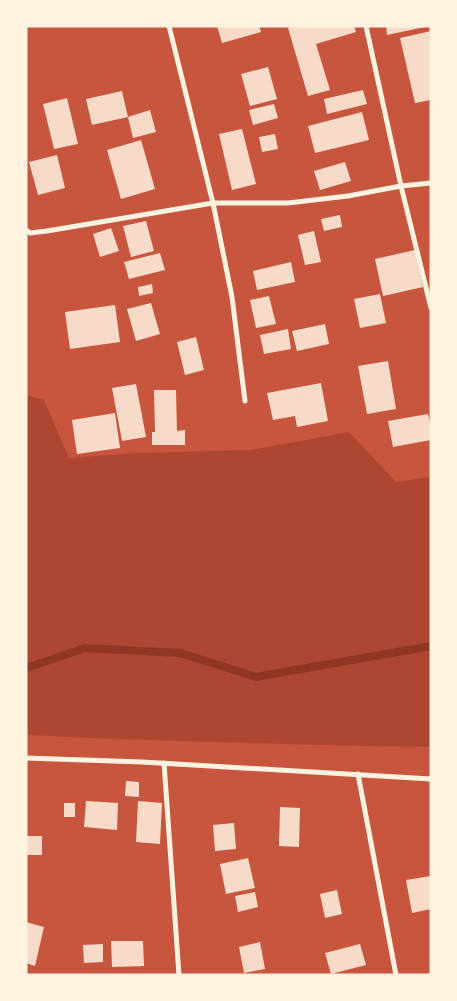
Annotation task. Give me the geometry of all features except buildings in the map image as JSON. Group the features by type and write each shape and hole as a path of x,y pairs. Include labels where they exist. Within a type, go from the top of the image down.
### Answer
{"street":[{"path":"169,26 213,203 232,297 245,401"},
{"path":"366,26 401,186 431,308"},
{"path":"26,230 30,233 48,231 213,203 288,203 431,183"},
{"path":"26,758 164,763 431,778"},
{"path":"164,763 180,975"},
{"path":"358,774 396,975"}],"shaded area":[{"path":"26,395 44,400 69,458 136,453 251,450 349,432 396,482 431,477 431,747 26,735"}],"waterway":[{"path":"26,668 85,648 180,653 256,677 431,646"}]}
